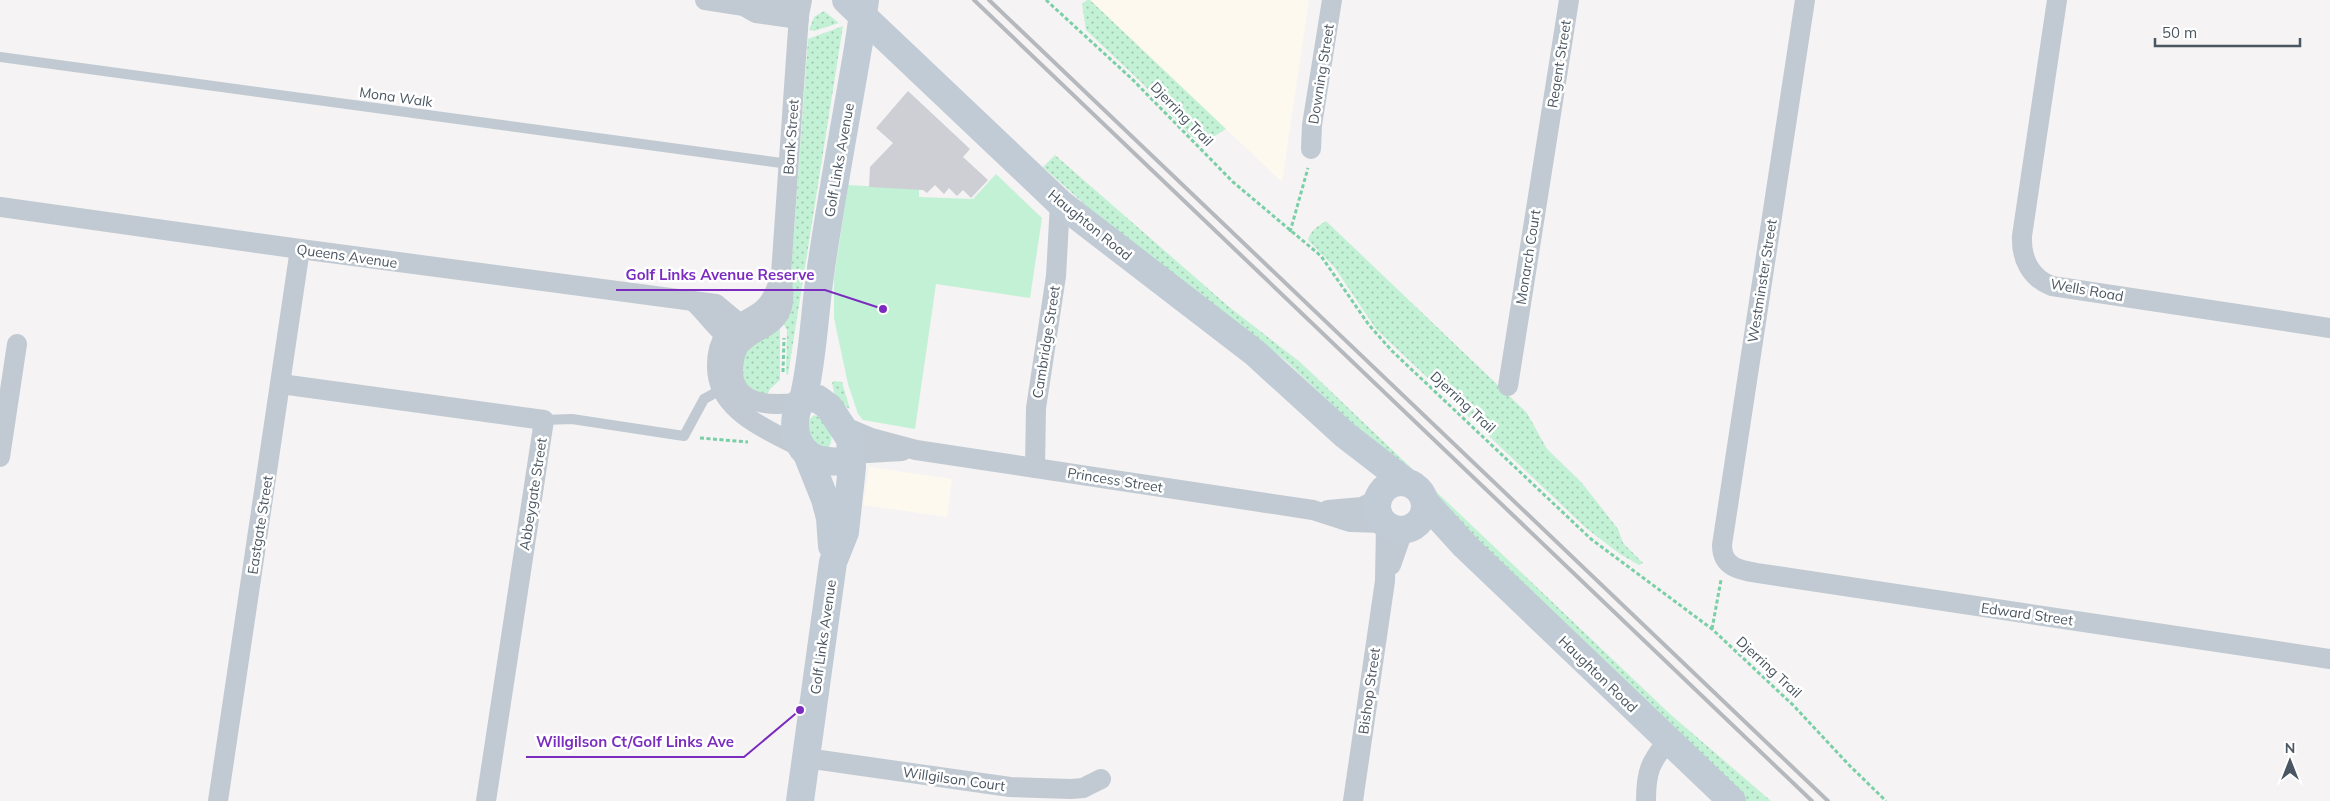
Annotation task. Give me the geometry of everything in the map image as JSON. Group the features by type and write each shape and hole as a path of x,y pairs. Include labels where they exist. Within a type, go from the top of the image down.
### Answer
{"street":[{"path":"705,0 744,6 756,13 801,8"},
{"name":"Haughton Road","path":"846,0 1070,211 1255,353 1345,435 1406,482 1418,489 1425,502 1465,546 1732,801"},
{"name":"Golf Links Avenue","path":"802,401 810,373 820,278 865,0"},
{"name":"Downing Street","path":"1311,149 1312,125 1332,0"},
{"name":"Regent Street","path":"1548,127 1569,0"},
{"name":"Westminster Street","path":"1728,563 1722,552 1722,545 1805,0"},
{"name":"Wells Road","path":"2057,0 2022,236 2025,258 2031,272 2041,281 2052,286 2330,328"},
{"name":"Bank Street","path":"737,337 768,306 781,274 801,8"},
{"name":"Monarch Court","path":"1508,386 1548,127"},
{"name":"Queens Avenue","path":"0,207 716,304 737,337"},
{"name":"Cambridge Street","path":"1027,467 1056,276 1070,211"},
{"name":"Eastgate Street","path":"218,801 300,249"},
{"name":"Golf Links Avenue","path":"820,278 837,417"},
{"path":"728,386 728,402 740,412 816,459 840,462 851,455 850,439 837,417 818,399 769,405 757,402 728,386 717,372 717,358 737,337"},
{"path":"0,456 3,410 17,344"},
{"name":"Abbeygate Street","path":"281,384 544,420 486,801"},
{"path":"802,401 795,414 794,428 804,451"},
{"name":"Princess Street","path":"837,417 871,438 916,450 1313,510 1350,522 1391,516"},
{"name":"Haughton Road","path":"1345,435 1391,516 1465,546"},
{"name":"Princess Street","path":"851,455 916,450"},
{"name":"Golf Links Avenue","path":"804,451 821,486 828,508 833,562"},
{"name":"Golf Links Avenue","path":"800,801 833,562 844,532 852,467 851,455"},
{"path":"1406,482 1392,484 1391,516 1424,516 1425,502"},
{"name":"Bishop Street","path":"1353,801 1385,580 1391,516"},
{"name":"Edward Street","path":"1728,563 1757,573 2330,659"},
{"path":"1648,801 1646,782 1649,766 1673,745"},
{"name":"Willgilson Court","path":"806,758 1018,787 1083,788 1101,779"}],"lane":[{"name":"Mona Walk","path":"0,57 789,164"},
{"path":"544,420 572,419 684,436 704,399 728,386"}],"path":[{"name":"Djerring Trail","path":"1048,1 1132,78 1233,182 1290,232 1321,256 1369,325 1392,351 1591,539 1712,628 1794,706 1849,765 1886,801"},
{"path":"1290,232 1309,166 1311,149"},
{"path":"783,373 784,336"},
{"path":"684,436 733,442 754,440"},
{"path":"1712,628 1721,579 1728,563"}],"shaded area":[{"path":"1090,0 1309,0 1282,182 1226,129"},
{"path":"869,467 952,479 947,517 863,505"}],"green space":[{"path":"1090,0 1226,129 1205,142 1192,137 1142,83 1086,30 1082,4"},
{"path":"824,11 839,23 814,31 809,30 814,17"},
{"path":"843,26 788,375 786,374 787,330 783,323 790,287 808,39"},
{"path":"1055,155 1228,306 1300,362 1670,714 1771,801 1744,801 1432,499 1426,487 1373,444 1286,361 1090,209 1043,167"},
{"path":"996,174 1042,218 1030,298 936,284 915,429 863,420 858,414 848,384 834,318 834,278 848,185 919,189 919,197 973,199"},
{"path":"1326,221 1527,413 1547,449 1582,483 1618,529 1623,543 1643,563 1639,565 1620,554 1586,528 1376,329 1335,268 1308,240 1312,231"},
{"path":"780,327 780,380 770,389 766,397 745,385 740,364 748,349"},
{"path":"834,381 842,382 850,409 836,401 832,383"},
{"path":"814,415 823,420 829,429 831,439 828,448 819,447 808,433 809,420"}],"building":[{"path":"908,91 970,149 963,157 988,180 971,198 963,190 957,196 949,188 944,194 935,185 927,193 923,190 869,187 870,167 893,143 876,128"}],"railway":[{"path":"974,0 1812,801"},
{"path":"989,0 1828,801"}],"place":[{"name":"Golf Links Avenue Reserve","path":"883,309"},
{"name":"Willgilson Ct/Golf Links Ave","path":"800,710"}]}
